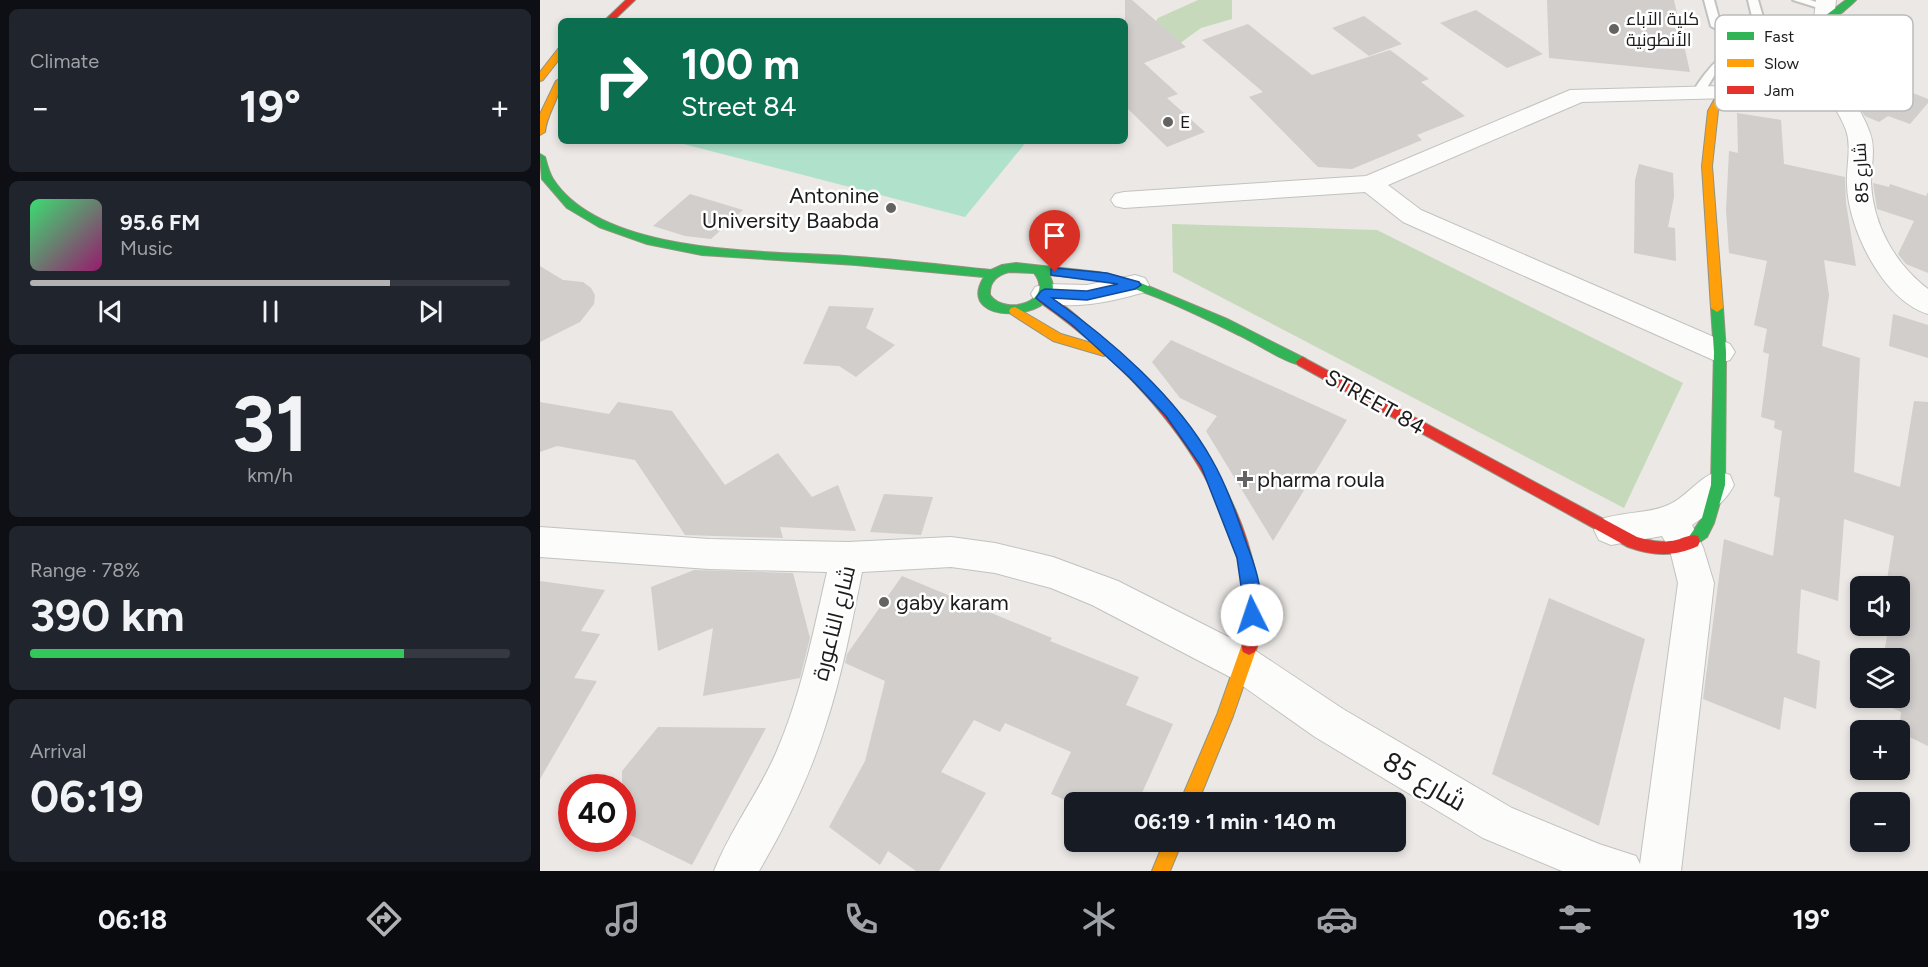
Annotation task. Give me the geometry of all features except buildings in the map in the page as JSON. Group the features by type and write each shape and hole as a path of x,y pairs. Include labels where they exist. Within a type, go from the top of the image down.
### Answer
{"street":[{"path":"611,18 631,0"},
{"name":"STREET 84","path":"1828,10 1852,0"},
{"path":"540,78 558,55"},
{"path":"540,90 558,85"},
{"path":"540,132 541,122 558,85"},
{"name":"STREET 84","path":"1042,287 1087,296 1135,285 1233,324 1611,530 1679,534 1701,501 1718,485 1720,352 1707,166 1713,111 1710,93 1715,89"},
{"path":"1124,200 1370,184 1578,95 1710,93"},
{"name":"شارع 85","path":"1846,111 1860,135 1859,189 1863,212 1879,251 1913,293 1928,304"},
{"path":"540,157 547,179 571,205 603,224 647,240 702,251 856,261 994,274"},
{"path":"1370,184 1412,216 1720,352"},
{"path":"679,261 734,267 848,272 920,281"},
{"path":"985,299 983,291 986,282 994,274 1016,266 1042,287 1108,352 1135,374 1171,413 1207,462 1245,558 1252,597 1252,634 1236,689 1193,792"},
{"path":"1015,311 1032,306 1042,287"},
{"path":"967,292 985,299 997,308 1015,311 1058,338 1108,352"},
{"path":"1660,871 1696,583 1679,534"},
{"path":"540,542 710,554 849,557"},
{"name":"شارع الناعورة","path":"735,871 770,813 802,737 813,705 849,557 951,552 995,558 1053,573 1105,593 1243,664"},
{"name":"شارع 85","path":"1243,664 1329,723 1498,823 1599,865 1621,871"},
{"path":"1161,871 1169,852"}],"lane":[{"path":"1709,0 1715,22"},
{"path":"1753,0 1757,15"},
{"path":"1798,0 1828,10"},
{"path":"1710,93 1704,80 1715,67"}],"green space":[{"path":"1198,0 1232,0 1232,19 1201,28 1179,44 1146,38 1158,18"},
{"path":"684,144 1025,144 965,217"},
{"path":"1172,224 1377,230 1683,383 1624,508 1173,272"}],"traffic: fast":[{"path":"1831,15 1852,0"},
{"path":"540,157 547,179 571,205 603,224 647,240 702,251 856,261 994,274"},
{"path":"1038,270 1046,281 1046,290 1042,298 1033,305 1023,309 1001,309 991,305 985,298 987,282 990,277 1002,269 1024,268 1105,277 1140,287 1207,315 1302,362"},
{"path":"1693,541 1702,532 1709,519 1718,485 1720,352 1717,308"}],"traffic: slow":[{"path":"540,78 558,55"},
{"path":"540,132 541,122 558,87"},
{"path":"1715,107 1707,166 1717,308"},
{"path":"1015,311 1057,338 1104,351"},
{"path":"1193,792 1225,716 1249,647"},
{"path":"1161,871 1169,852"}],"traffic: jam":[{"path":"611,18 631,0"},
{"path":"1042,298 1093,338 1156,399 1194,446 1210,472 1224,499 1246,562 1253,615 1249,647"},
{"path":"1302,362 1633,542 1671,548 1693,541"}],"place":[{"name":"كلية الآباء الأنطونية","path":"1614,29"},
{"name":"E","path":"1168,122"},
{"name":"Antonine University Baabda","path":"891,208"},
{"name":"pharma roula","path":"1245,479"},
{"name":"gaby karam","path":"884,602"}],"route":[{"path":"1055,272 1090,275 1135,285 1087,296 1045,294 1042,298 1061,309 1135,374 1171,413 1207,462 1245,558 1252,597 1252,615"}]}
